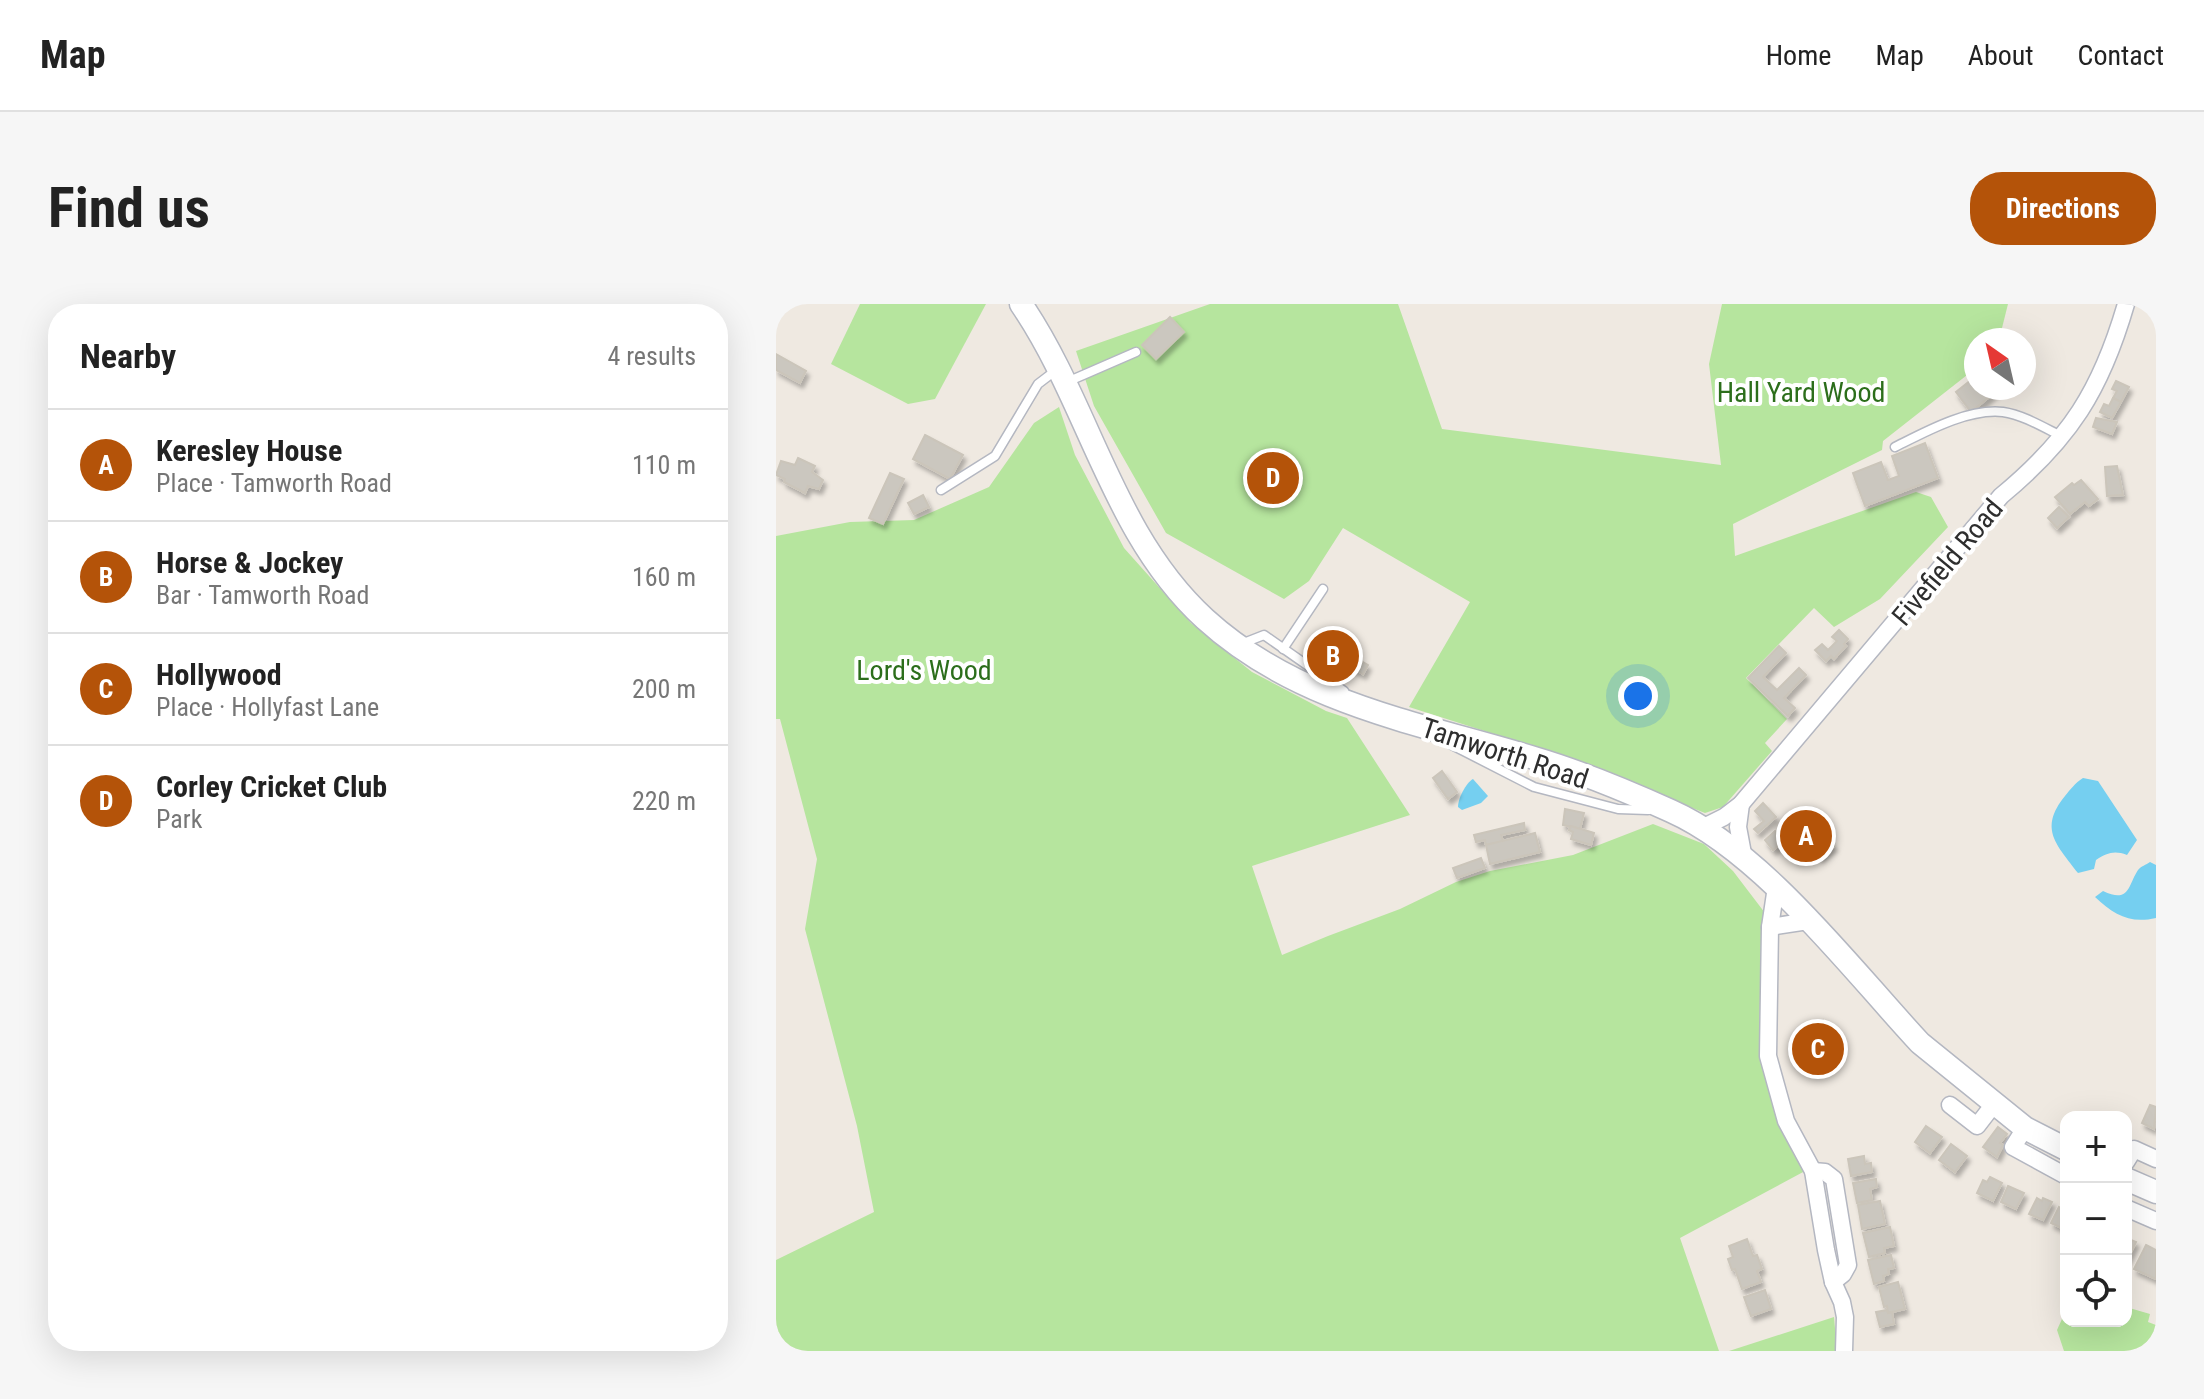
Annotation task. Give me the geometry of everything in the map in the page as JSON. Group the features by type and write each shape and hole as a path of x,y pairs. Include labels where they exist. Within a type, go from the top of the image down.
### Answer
{"main road":[{"name":"Tamworth Road","path":"1021,304 1063,375 1145,549 1182,596 1237,646 1313,690 1406,722 1538,759 1673,812 1702,828 1776,887 1920,1043 2025,1128 2060,1146"},
{"path":"2132,1182 2156,1192"}],"street":[{"name":"Fivefield Road","path":"1702,828 1741,804 2001,496 2034,469 2062,437 2100,379 2126,304"},
{"path":"1741,804 1738,827 1744,859"},
{"path":"1776,887 1770,927 1768,1056 1786,1121 1813,1171 1833,1282 1845,1317 1844,1351"},
{"path":"1770,927 1808,921"},
{"path":"1950,1105 1982,1130 1994,1104"},
{"path":"2025,1128 2013,1147 2060,1173"},
{"path":"2132,1152 2134,1149 2156,1159"},
{"path":"2132,1211 2156,1221"}],"lane":[{"path":"941,490 995,456 1038,384 1136,352"},
{"path":"1895,447 1944,423 1999,412 2018,416 2062,437"},
{"path":"1283,649 1323,589"},
{"path":"1237,646 1264,635 1374,711"}],"green space":[{"path":"860,304 986,304 935,399 908,404 831,364"},
{"name":"Hall Yard Wood","path":"1210,304 1398,304 1442,429 1721,465 1709,364 1722,304 2008,304 2002,328 1964,328 1964,377 1883,441 1882,450 1733,524 1735,556 1916,492 1931,497 1948,527 1880,599 1834,627 1814,608 1746,678 1787,719 1765,743 1772,751 1723,807 1705,813 1538,748 1409,707 1470,602 1343,528 1309,581 1284,599 1166,533 1094,406 1076,351"},
{"name":"Lord's Wood","path":"1059,407 1075,455 1124,548 1191,623 1252,672 1326,711 1347,718 1410,815 1252,866 1282,955 1400,909 1456,882 1490,871 1573,855 1653,824 1704,844 1733,871 1765,913 1761,939 1759,1053 1784,1136 1805,1171 1680,1238 1719,1351 776,1351 776,1260 874,1212 857,1126 805,929 817,859 780,719 776,719 776,536 850,522 914,520 989,487 1034,423"},
{"path":"2132,1309 2150,1314 2148,1322 2156,1325 2156,1351 2064,1351 2057,1330 2060,1323 2060,1327 2132,1327"},
{"path":"1834,1317 1837,1351 1729,1351"}],"water":[{"path":"2083,778 2098,781 2137,840 2127,855 2107,854 2096,860 2094,869 2078,873 2058,845 2052,827 2057,808"},
{"path":"1473,779 1488,796 1481,803 1462,810 1458,807 1459,799"},
{"path":"2150,862 2156,865 2156,918 2130,919 2109,909 2095,897 2103,891 2123,894 2138,870"}],"building":[{"path":"1170,317 1184,332 1156,359 1142,345"},
{"path":"776,354 806,371 800,383 776,370"},
{"path":"2116,381 2129,387 2121,402 2113,398 2117,391 2112,389"},
{"path":"1964,386 1964,400 1986,400 1971,412 1956,392"},
{"path":"2113,398 2121,402 2112,418 2100,412 2104,404 2109,406"},
{"path":"2096,418 2117,422 2112,434 2093,427"},
{"path":"925,435 963,455 950,479 913,459"},
{"path":"1925,443 1938,478 1865,506 1853,473 1881,462 1888,480 1899,476 1892,456"},
{"path":"798,458 815,466 812,472 823,480 819,489 808,486 805,493 776,475 781,461 795,465"},
{"path":"2117,466 2123,495 2107,496 2105,467"},
{"path":"890,473 904,479 883,524 869,518"},
{"path":"2081,480 2098,499 2089,506 2085,502 2070,514 2055,497 2072,483 2074,485"},
{"path":"923,495 929,507 914,514 908,503"},
{"path":"2059,507 2069,517 2057,528 2048,518"},
{"path":"1839,630 1848,639 1844,644 1846,646 1834,659 1831,656 1826,661 1815,650 1822,644 1828,650 1837,641 1832,637"},
{"path":"1319,636 1368,665 1363,674 1346,664 1339,675 1316,661 1318,658 1309,653"},
{"path":"1779,646 1786,653 1763,677 1777,690 1799,668 1806,675 1784,698 1795,708 1788,716 1748,678"},
{"path":"1442,771 1457,792 1448,799 1433,778"},
{"path":"1763,803 1776,817 1758,833 1754,829 1764,821 1755,811"},
{"path":"1565,809 1584,813 1580,829 1563,825"},
{"path":"1806,816 1834,846 1820,857 1812,847 1797,859 1783,842 1773,850 1765,840 1775,831 1782,840"},
{"path":"1524,823 1525,830 1501,835 1503,841 1486,845 1485,840 1476,842 1474,835"},
{"path":"1571,826 1594,833 1591,845 1571,839"},
{"path":"1535,833 1540,852 1490,864 1486,845"},
{"path":"1481,858 1485,868 1457,878 1453,868"},
{"path":"1823,1020 1826,1031 1806,1035 1804,1025"},
{"path":"1830,1037 1831,1061 1807,1062 1805,1038"},
{"path":"2150,1105 2156,1107 2154,1129 2142,1123"},
{"path":"1926,1126 1942,1137 1930,1153 1915,1142"},
{"path":"1998,1127 2007,1134 2000,1143 2003,1145 1997,1157 1983,1147"},
{"path":"1951,1144 1967,1156 1955,1172 1939,1160"},
{"path":"1864,1156 1865,1164 1871,1163 1872,1172 1851,1176 1848,1159"},
{"path":"1990,1177 2002,1183 1993,1201 1977,1193 1983,1180 1987,1182"},
{"path":"1876,1179 1877,1187 1870,1189 1872,1200 1857,1203 1853,1183"},
{"path":"2008,1186 2024,1193 2016,1209 2001,1202"},
{"path":"2037,1198 2052,1202 2043,1220 2029,1214"},
{"path":"1880,1201 1885,1224 1862,1229 1858,1205"},
{"path":"2059,1207 2060,1227 2051,1223"},
{"path":"1890,1227 1894,1246 1884,1248 1885,1253 1869,1257 1863,1233"},
{"path":"1747,1239 1762,1269 1757,1271 1761,1282 1742,1289 1728,1259 1733,1257 1729,1246"},
{"path":"2146,1245 2156,1250 2156,1279 2134,1269"},
{"path":"1891,1255 1894,1268 1888,1269 1889,1274 1883,1276 1884,1281 1874,1284 1868,1260"},
{"path":"1898,1282 1905,1309 1888,1313 1879,1287"},
{"path":"1765,1290 1771,1309 1751,1316 1744,1297"},
{"path":"1887,1310 1888,1313 1892,1312 1894,1324 1880,1327 1876,1312"}],"place":[{"name":"Corley Cricket Club","path":"1273,478"},
{"name":"Horse & Jockey","path":"1333,656"},
{"name":"Keresley House","path":"1806,836"},
{"name":"Hollywood","path":"1818,1049"}]}
